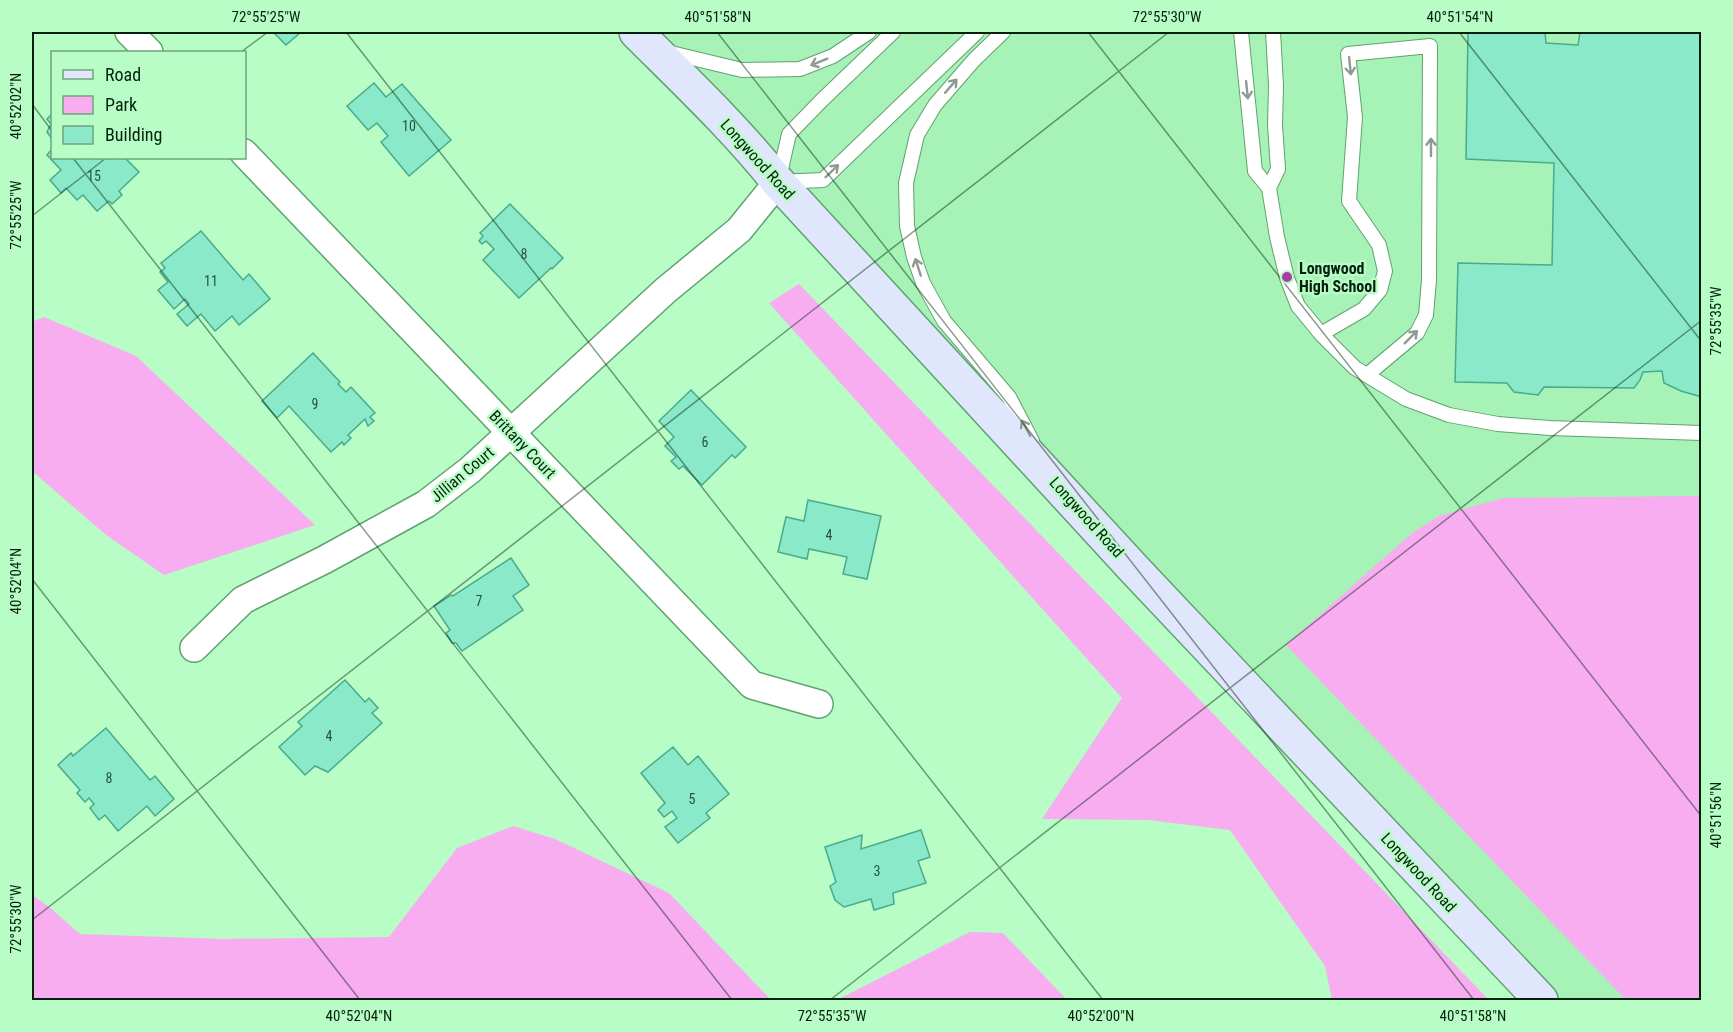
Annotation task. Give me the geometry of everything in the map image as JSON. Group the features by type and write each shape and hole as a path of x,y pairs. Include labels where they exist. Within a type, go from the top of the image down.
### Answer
{"main road":[{"name":"Longwood Road","path":"644,40 684,78 761,160 778,182 1257,700 1541,1000"}],"street":[{"path":"129,32 148,51"},
{"name":"Brittany Court","path":"246,155 752,685 819,704"},
{"name":"Jillian Court","path":"194,648 243,600 426,504 470,470 666,290 739,230 778,182"}],"lane":[{"path":"644,40 703,62 742,70 800,69 833,56 869,32"},
{"path":"893,32 789,134 778,182 823,180 978,32 991,44"},
{"path":"1003,32 974,60 935,105 917,135 906,183 907,226 922,283 944,321 1009,397 1053,479"},
{"path":"1241,32 1255,171 1269,188 1287,278 1298,306 1321,334 1355,368 1406,399 1449,415 1498,424 1550,428 1701,433"},
{"path":"1269,188 1278,169 1273,32"},
{"path":"1321,334 1364,309 1380,290 1385,271 1379,245 1349,201 1355,117 1348,54 1430,46 1430,280 1426,315 1417,333 1367,375"}],"shaded area":[{"name":"Longwood High School","path":"642,32 1701,32 1701,1000 1543,1000"}],"green space":[{"path":"799,284 1489,1000 1332,1000 1325,966 1230,830 1148,820 1042,819 1122,698 769,303"},
{"path":"44,317 136,356 315,525 164,575 106,535 32,471 32,322"},
{"path":"1701,496 1701,1000 1626,1000 1286,645 1411,534 1439,516 1504,498"},
{"path":"513,826 555,839 669,893 771,1000 32,1000 32,895 80,934 223,939 389,937 457,848"},
{"path":"970,932 1003,933 1067,1000 837,1000"}],"building":[{"path":"273,32 301,32 286,45"},
{"path":"1468,32 1545,32 1546,43 1578,45 1580,32 1702,32 1702,397 1664,383 1662,371 1643,372 1634,388 1544,387 1538,395 1514,392 1507,383 1455,382 1458,263 1552,265 1554,163 1466,159"},
{"path":"374,83 386,97 402,84 451,140 409,176 381,142 388,136 377,123 368,130 347,106"},
{"path":"51,124 51,138 47,132"},
{"path":"51,150 51,159 126,159 139,172 119,191 122,195 112,204 109,201 97,211 83,195 77,200 66,188 61,193 50,180 61,170 47,155"},
{"path":"510,204 563,258 519,298 483,260 494,249 486,241 482,244 479,241 483,236 480,233"},
{"path":"201,231 243,280 249,274 270,299 239,325 232,316 215,331 201,314 187,326 177,314 189,304 185,299 174,309 158,290 168,282 160,272 165,268 161,263"},
{"path":"313,353 340,382 338,384 346,392 351,387 375,413 370,417 374,421 368,426 365,419 348,435 351,438 344,445 342,442 331,452 289,406 277,418 262,401"},
{"path":"691,390 746,447 735,458 732,455 702,485 683,466 679,469 671,461 676,457 665,446 674,437 659,421"},
{"path":"808,500 881,516 867,579 843,574 847,557 809,549 807,559 778,552 786,517 804,521"},
{"path":"511,558 529,585 513,596 523,610 462,651 456,643 452,643 446,633 450,630 434,606"},
{"path":"345,680 365,702 369,698 378,708 372,713 382,723 328,772 315,766 305,775 279,747 302,726 298,722"},
{"path":"106,728 150,780 155,776 174,799 155,816 147,806 118,831 105,815 99,820 90,808 94,804 89,798 85,802 77,793 80,790 58,765 71,753 73,756"},
{"path":"673,747 688,765 698,756 729,794 706,813 710,818 678,843 665,827 677,818 672,811 664,817 658,810 665,803 641,773"},
{"path":"921,830 930,857 918,861 926,883 893,893 894,904 874,910 871,899 844,907 835,900 830,886 836,882 825,847 862,835 861,849"}],"place":[{"name":"Longwood High School","path":"1287,277"}]}
